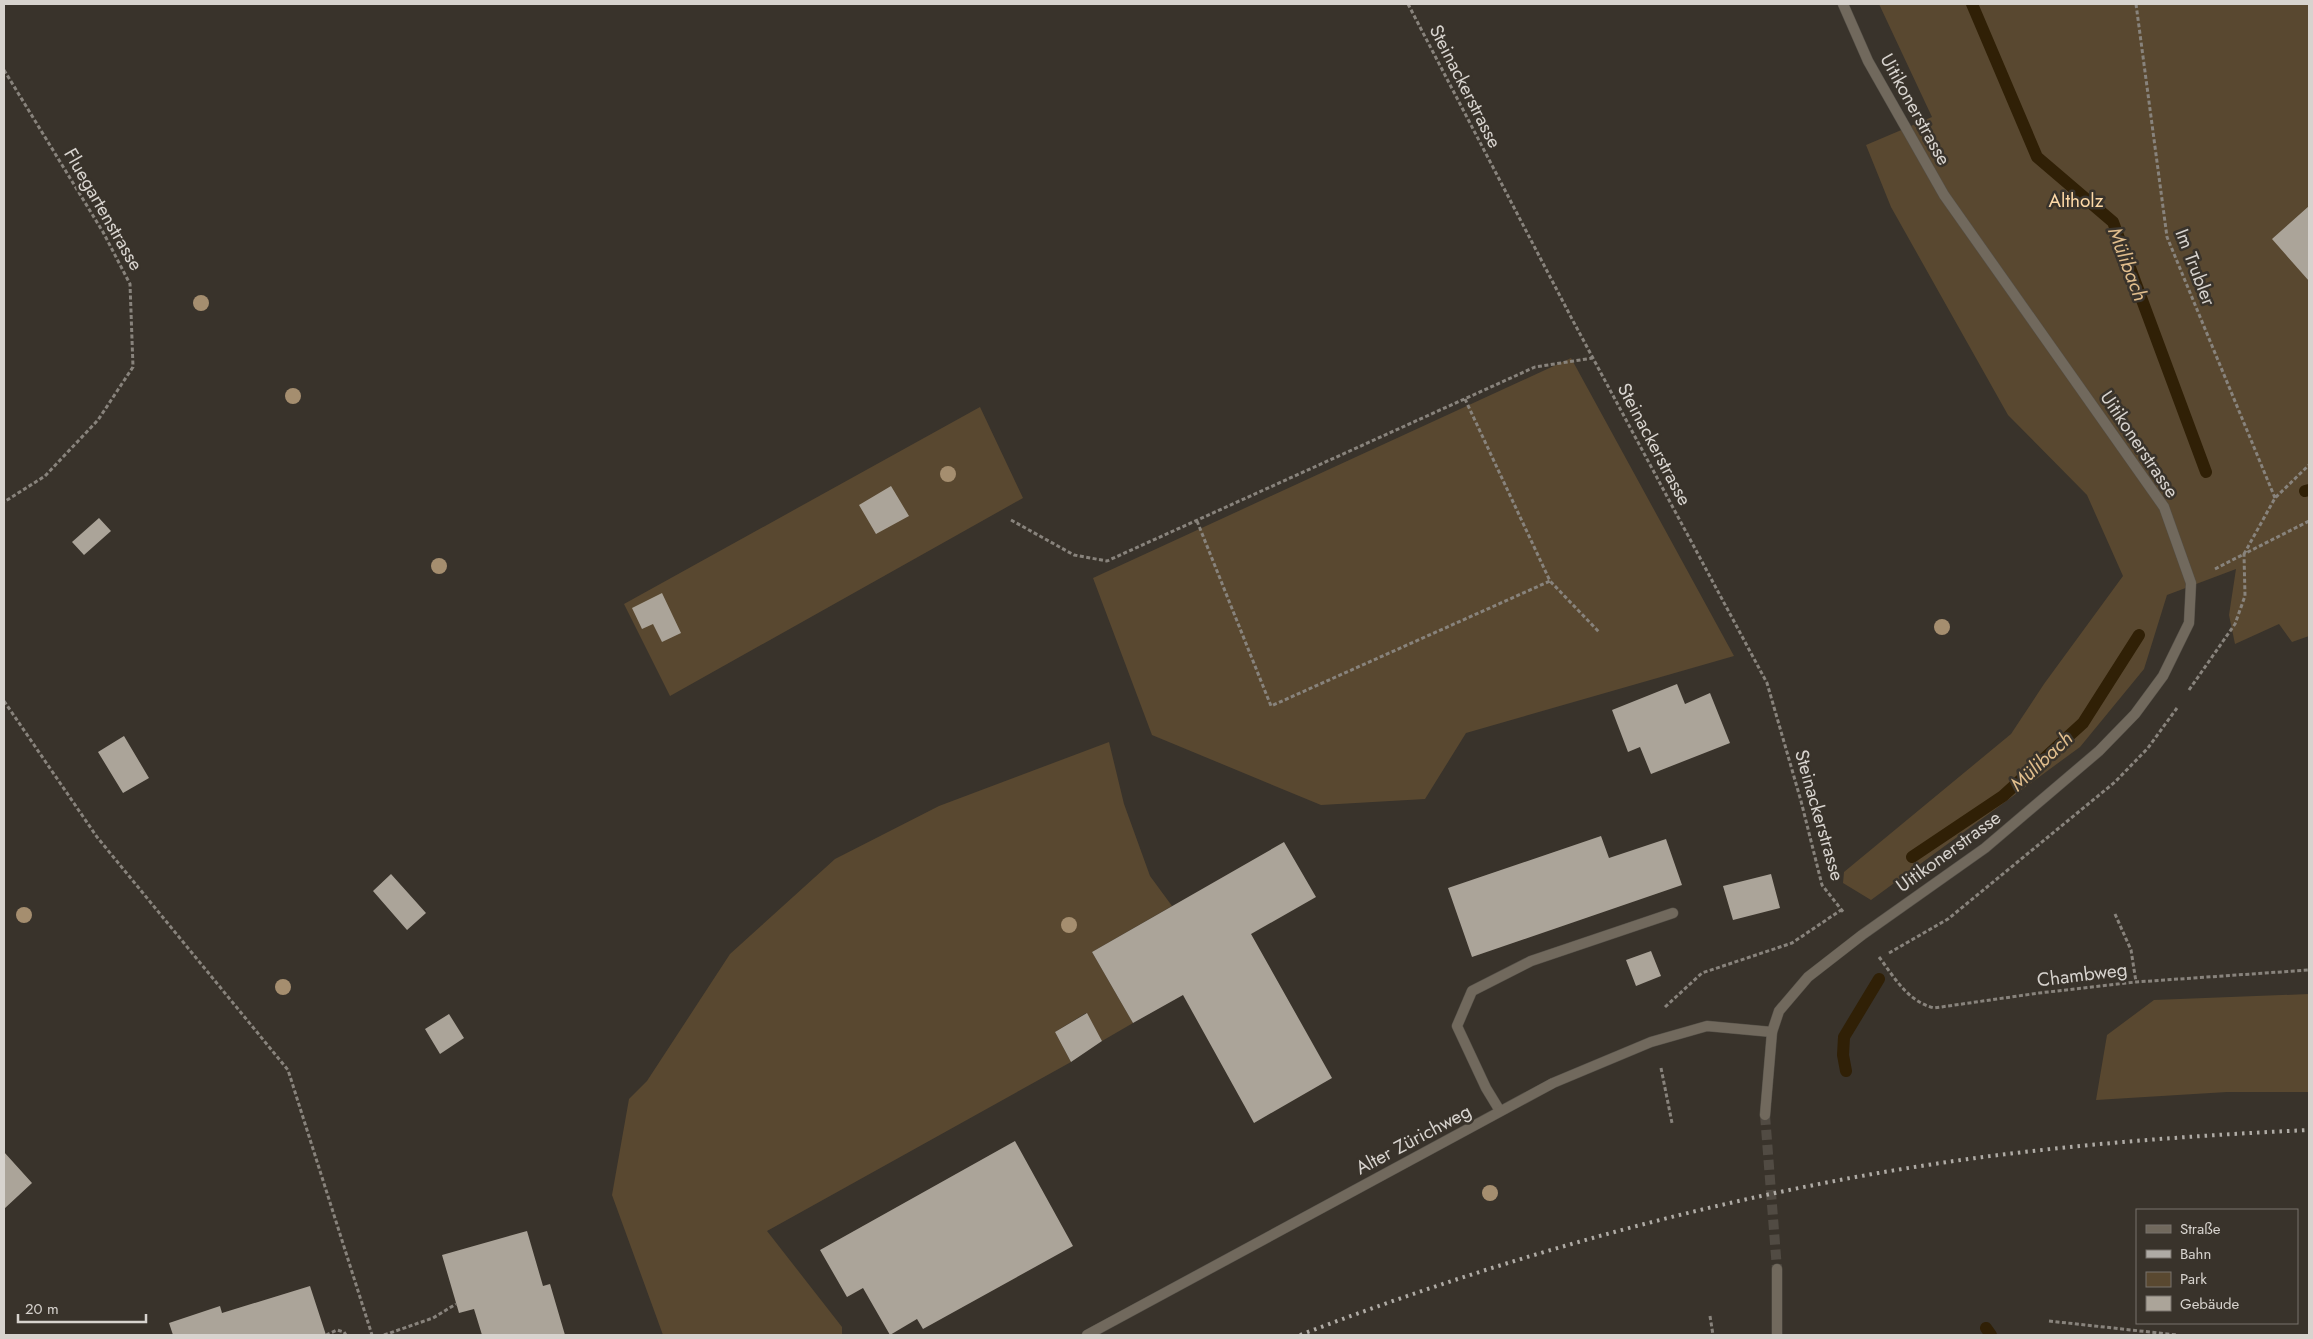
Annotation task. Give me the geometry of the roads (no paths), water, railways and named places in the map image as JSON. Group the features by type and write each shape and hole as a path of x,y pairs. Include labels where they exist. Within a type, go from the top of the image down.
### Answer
{"street":[{"name":"Uitikonerstrasse","path":"1765,1115 1772,1032 1780,1012 1808,977 1862,935 1985,848 2098,751 2135,714 2163,676 2189,623 2191,583 2164,507 1944,195 1868,61 1843,4"},
{"path":"1500,1111 1486,1088 1458,1026 1472,991 1531,961 1673,913"},
{"name":"Alter Zürichweg","path":"1087,1335 1553,1083 1651,1042 1707,1026 1772,1032"},
{"path":"1777,1268 1777,1335"}],"waterway":[{"name":"Mülibach","path":"1972,4 2037,157 2113,222 2206,472"},
{"path":"2305,491 2309,490"},
{"name":"Mülibach","path":"1912,857 2003,796 2083,723 2139,635"},
{"name":"Mülibach","path":"1846,1071 1843,1055 1844,1037 1879,979"},
{"name":"Mülibach","path":"1986,1328 1991,1335"}],"tunnel":[{"path":"1765,1115 1777,1269"}],"railway":[{"path":"1300,1335 1467,1276 1551,1250 1636,1226 1809,1186 1895,1170 2024,1152 2146,1140 2309,1130"}],"park label":[{"name":"Altholz","path":"2076,200"}]}
